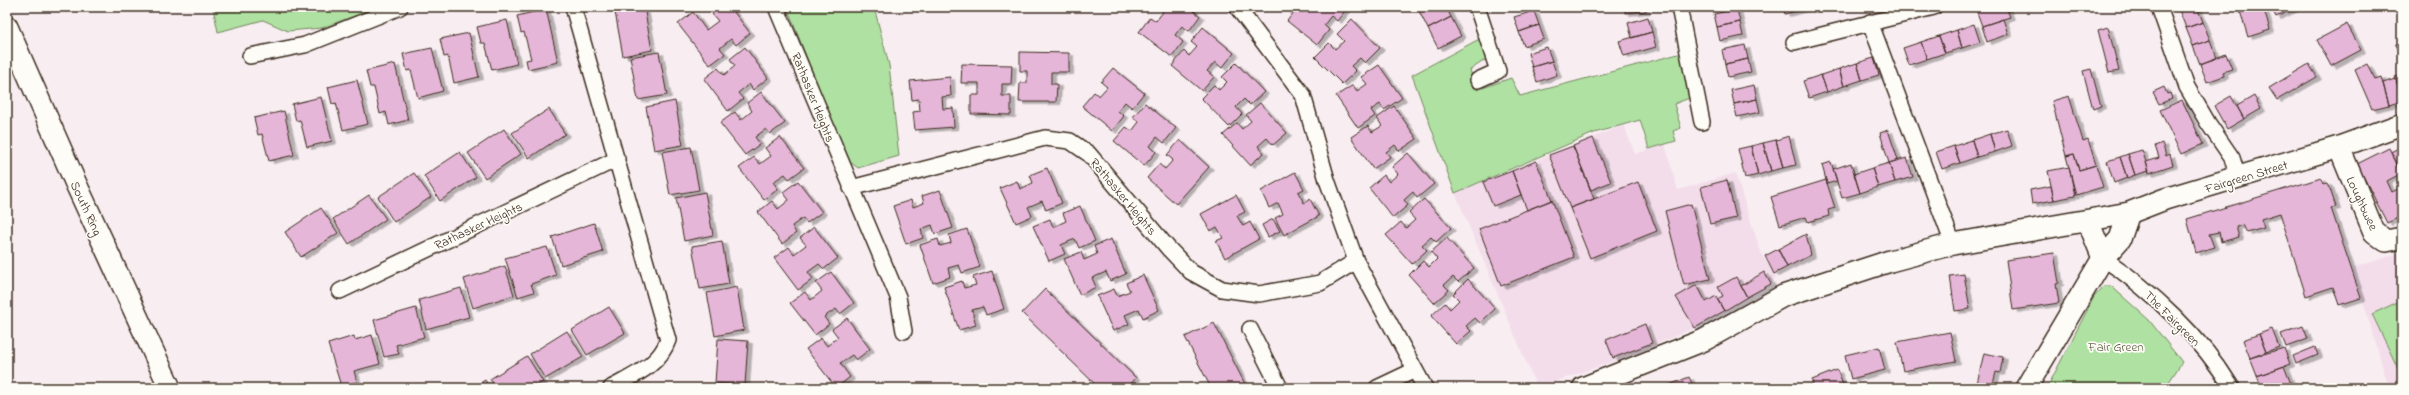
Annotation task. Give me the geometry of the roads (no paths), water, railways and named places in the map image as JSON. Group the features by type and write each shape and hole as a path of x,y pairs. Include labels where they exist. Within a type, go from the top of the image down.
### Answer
{"main road":[{"name":"South Ring","path":"7,27 77,186 170,388"},
{"name":"Fairgreen Street","path":"1583,388 1704,340 1783,296 1890,260 1953,244 2129,213 2165,199 2339,147 2402,124"},
{"name":"Loughbwee","path":"2339,147 2374,232 2386,241 2402,238"},
{"path":"2026,388 2103,258 2120,238 2129,213"},
{"path":"2088,221 2103,258"}],"street":[{"path":"250,56 304,45 400,7"},
{"path":"573,7 668,340 664,353 655,363 611,388"},
{"name":"Rathasker Heights","path":"776,7 898,297 904,331"},
{"path":"1237,7 1303,95 1327,180 1356,261 1426,388"},
{"path":"1477,7 1498,71 1478,80"},
{"path":"1679,7 1702,122"},
{"path":"1794,42 1934,7"},
{"path":"2160,7 2187,87 2208,123 2232,158 2238,178"},
{"path":"1870,22 1953,244"},
{"name":"Rathasker Heights","path":"851,188 1045,138 1070,142 1089,154 1168,248 1191,272 1222,289 1259,294 1320,283 1356,261"},
{"name":"Rathasker Heights","path":"340,291 617,159"},
{"name":"The Fairgreen","path":"2103,258 2132,277 2195,338 2221,370 2232,388"},
{"path":"1250,329 1280,388"},
{"path":"1377,388 1415,370"}],"park label":[{"name":"Fair Green","path":"2116,346"}]}
